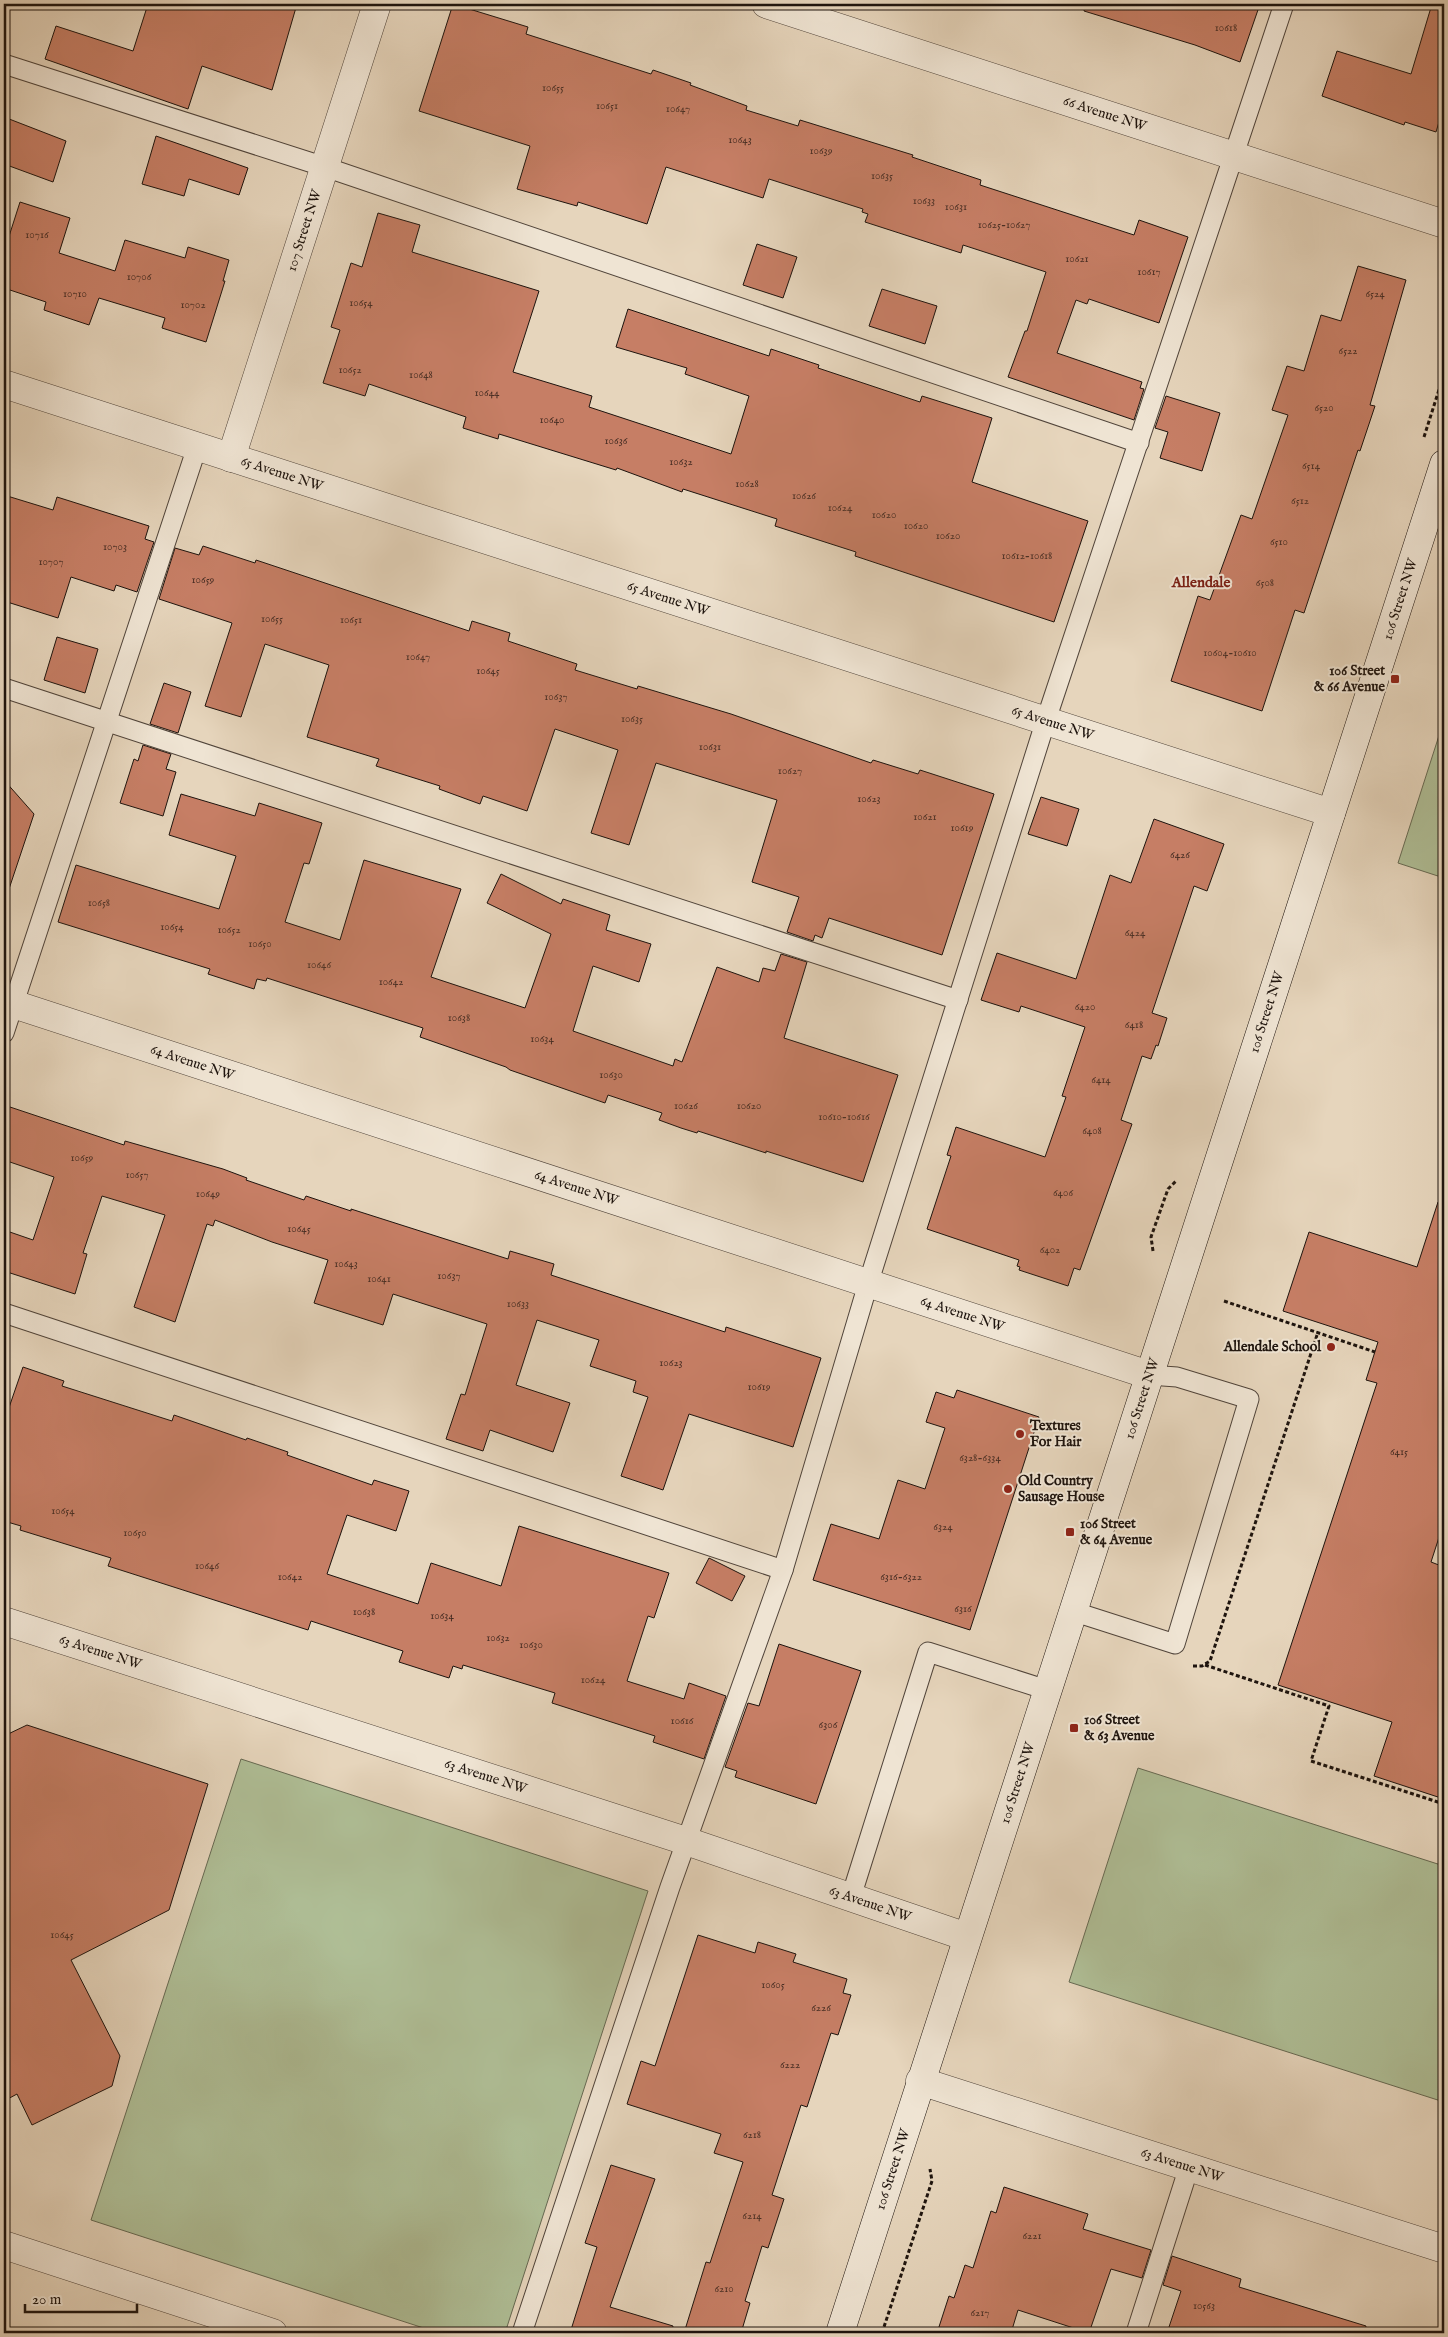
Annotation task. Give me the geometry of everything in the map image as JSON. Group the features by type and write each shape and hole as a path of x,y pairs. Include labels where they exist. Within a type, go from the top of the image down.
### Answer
{"street":[{"name":"107 Street NW","path":"231,458 377,4"},
{"name":"66 Avenue NW","path":"766,4 1444,224"},
{"name":"65 Avenue NW","path":"4,384 1331,813"},
{"name":"106 Street NW","path":"840,2333 1331,813 1440,491 1444,464"},
{"name":"64 Avenue NW","path":"8,1002 1149,1375"},
{"name":"63 Avenue NW","path":"4,1621 686,1842 967,1937"},
{"name":"63 Avenue NW","path":"920,2081 1444,2249"},
{"path":"4,2245 273,2333"}],"lane":[{"path":"522,2333 686,1842 783,1570 868,1284 1046,720 1139,443 1232,155 1284,4"},
{"path":"4,64 325,167 1139,443"},
{"path":"4,1033 8,1002 106,721 197,447"},
{"path":"4,688 958,1000"},
{"path":"4,1313 783,1570"},
{"path":"1072,1611 1175,1644 1249,1399 1177,1376 1149,1375"},
{"path":"851,1897 928,1652 1047,1690"},
{"path":"1136,2333 1189,2167"}],"path":[{"path":"1224,1301 1375,1352"},
{"path":"1204,1665 1329,1706 1311,1761 1444,1804"}],"green space":[{"path":"1444,720 1444,878 1398,863"},
{"path":"241,1759 648,1891 505,2333 439,2333 91,2220"},
{"path":"1138,1768 1444,1866 1444,2102 1069,1982"}],"building":[{"path":"148,4 297,4 272,90 202,66 188,109 45,59 56,26 133,51"},
{"path":"453,4 528,27 526,34 651,74 653,70 691,83 690,85 747,106 746,110 798,126 800,120 913,155 912,157 981,180 980,185 1134,235 1139,220 1188,237 1159,323 1089,299 1087,304 1076,300 1057,353 1142,382 1140,388 1144,389 1134,420 1008,377 1025,331 1027,331 1046,272 963,245 961,253 865,222 868,214 862,212 863,209 769,179 763,198 666,167 647,224 578,202 577,206 517,189 530,146 419,111"},
{"path":"1085,4 1260,4 1240,62 1195,45 1084,11"},
{"path":"1432,4 1444,4 1444,105 1436,132 1405,122 1404,125 1322,96 1337,51 1411,74"},
{"path":"4,117 66,141 53,182 4,164"},
{"path":"156,136 248,168 239,195 189,179 184,196 142,184"},
{"path":"20,202 70,218 59,253 115,271 125,240 185,258 188,247 229,260 223,281 225,281 206,342 162,328 165,318 99,298 89,325 44,310 46,302 4,288 4,252"},
{"path":"378,213 420,225 412,252 539,291 513,372 592,396 589,407 731,454 749,396 685,374 687,368 616,347 628,309 769,356 771,349 819,365 818,368 920,402 922,396 992,418 972,482 1088,521 1054,622 855,556 856,552 775,526 777,519 683,489 682,492 617,468 616,470 499,434 498,439 463,428 466,417 369,384 365,396 323,383 340,330 331,327 351,263 362,267"},
{"path":"757,244 797,257 783,298 743,285"},
{"path":"1358,266 1406,280 1370,405 1375,406 1360,451 1358,450 1304,613 1295,610 1262,711 1171,681 1198,596 1210,600 1241,515 1252,519 1288,415 1272,410 1287,366 1304,371 1321,315 1341,321"},
{"path":"882,289 937,306 925,344 869,326"},
{"path":"1166,396 1220,413 1202,471 1160,458 1168,432 1155,428"},
{"path":"4,495 53,510 57,497 149,526 145,539 154,542 137,592 116,585 114,591 71,577 58,618 4,601"},
{"path":"203,546 255,563 256,560 469,631 472,621 510,633 508,641 577,664 575,670 637,689 638,686 731,714 871,763 873,760 918,774 920,770 994,794 942,955 829,918 822,938 815,935 813,941 787,932 799,897 752,882 777,800 656,763 629,845 591,833 618,750 555,729 527,811 483,796 480,804 439,789 440,786 376,766 379,759 307,737 329,665 265,644 241,717 205,706 232,623 159,599 175,548 199,555"},
{"path":"57,637 98,649 85,693 44,680"},
{"path":"164,683 191,692 178,733 150,724"},
{"path":"143,745 171,754 166,769 176,772 163,816 120,803 134,759 138,761"},
{"path":"4,780 34,814 9,889 4,888"},
{"path":"181,794 255,816 259,803 322,823 309,864 304,863 285,922 340,940 364,860 461,889 431,977 525,1008 551,934 487,903 501,874 561,904 563,899 610,915 606,930 651,944 639,982 593,966 573,1031 673,1066 675,1059 682,1062 717,967 759,982 763,968 775,971 781,954 807,962 784,1038 898,1075 863,1182 766,1151 766,1153 698,1131 697,1133 681,1128 659,1120 662,1113 608,1095 605,1103 510,1070 420,1037 423,1028 267,978 266,981 257,979 254,989 208,974 210,969 58,922 76,865 219,909 236,856 169,835"},
{"path":"1041,797 1079,809 1067,846 1028,834"},
{"path":"1154,819 1224,844 1207,891 1194,886 1152,1013 1167,1018 1158,1046 1156,1045 1151,1059 1142,1056 1121,1120 1132,1124 1080,1270 1074,1268 1068,1286 1019,1270 1020,1267 1017,1266 1019,1260 927,1229 951,1156 947,1155 956,1127 1045,1157 1066,1097 1062,1096 1085,1027 1021,1006 1019,1012 981,1000 997,953 1076,979 1110,875 1131,883"},
{"path":"4,1105 124,1145 125,1141 223,1169 247,1178 246,1180 304,1200 306,1196 351,1211 351,1209 508,1259 510,1251 554,1264 551,1275 725,1332 726,1327 821,1358 793,1447 689,1414 663,1490 621,1476 648,1397 633,1392 636,1381 590,1366 599,1340 537,1320 516,1385 570,1403 553,1452 490,1430 483,1451 446,1439 461,1394 465,1395 487,1324 393,1294 383,1325 314,1303 328,1260 272,1242 215,1220 213,1226 207,1224 175,1322 134,1307 165,1215 102,1196 83,1253 87,1254 75,1294 4,1271 4,1230 33,1240 54,1177 4,1160"},
{"path":"1438,1202 1444,1203 1444,1522 1431,1562 1444,1567 1444,1799 1374,1776 1392,1722 1278,1685 1377,1383 1366,1380 1378,1342 1283,1311 1309,1232 1417,1267"},
{"path":"23,1367 64,1381 62,1386 172,1421 174,1415 246,1440 247,1438 288,1452 287,1455 372,1485 374,1480 409,1491 396,1531 347,1515 327,1574 418,1604 431,1563 501,1586 519,1526 669,1573 654,1618 648,1616 627,1681 684,1699 689,1683 726,1696 704,1759 653,1742 655,1736 552,1703 555,1693 463,1665 462,1669 453,1666 449,1678 399,1662 403,1651 311,1621 308,1630 108,1566 111,1558 20,1530 21,1526 4,1521 4,1422"},
{"path":"957,1390 1039,1417 970,1630 813,1580 831,1524 879,1539 898,1480 925,1489 945,1428 926,1422 936,1392 954,1398"},
{"path":"709,1558 745,1576 732,1601 696,1583"},
{"path":"779,1644 861,1671 816,1804 735,1777 737,1771 725,1767 748,1703 759,1706"},
{"path":"27,1725 208,1784 169,1910 71,1960 120,2056 112,2086 32,2125 17,2094 4,2101 4,1736"},
{"path":"698,1935 755,1953 758,1942 796,1954 793,1962 847,1979 843,1993 851,1995 838,2035 831,2033 807,2107 801,2105 772,2195 784,2199 768,2248 762,2246 745,2301 750,2303 741,2333 684,2333 706,2262 710,2263 743,2162 714,2153 721,2134 627,2104 641,2061 655,2066"},
{"path":"611,2165 655,2179 610,2307 673,2326 672,2333 570,2333 597,2247 585,2243"},
{"path":"1004,2187 1088,2214 1083,2229 1151,2250 1142,2278 1111,2269 1089,2333 1018,2310 1011,2333 937,2333 949,2296 954,2298 965,2265 973,2268 991,2211 996,2213"},
{"path":"1172,2256 1241,2279 1239,2287 1366,2326 1365,2333 1167,2333 1181,2291 1163,2285"}],"place":[{"name":"106 Street & 66 Avenue","path":"1395,679"},
{"name":"Allendale School","path":"1331,1347"},
{"name":"Textures For Hair","path":"1020,1434"},
{"name":"Old Country Sausage House","path":"1008,1489"},
{"name":"106 Street & 64 Avenue","path":"1070,1532"},
{"name":"106 Street & 63 Avenue","path":"1074,1728"}],"district":[{"name":"Allendale","path":"1201,582"}]}
